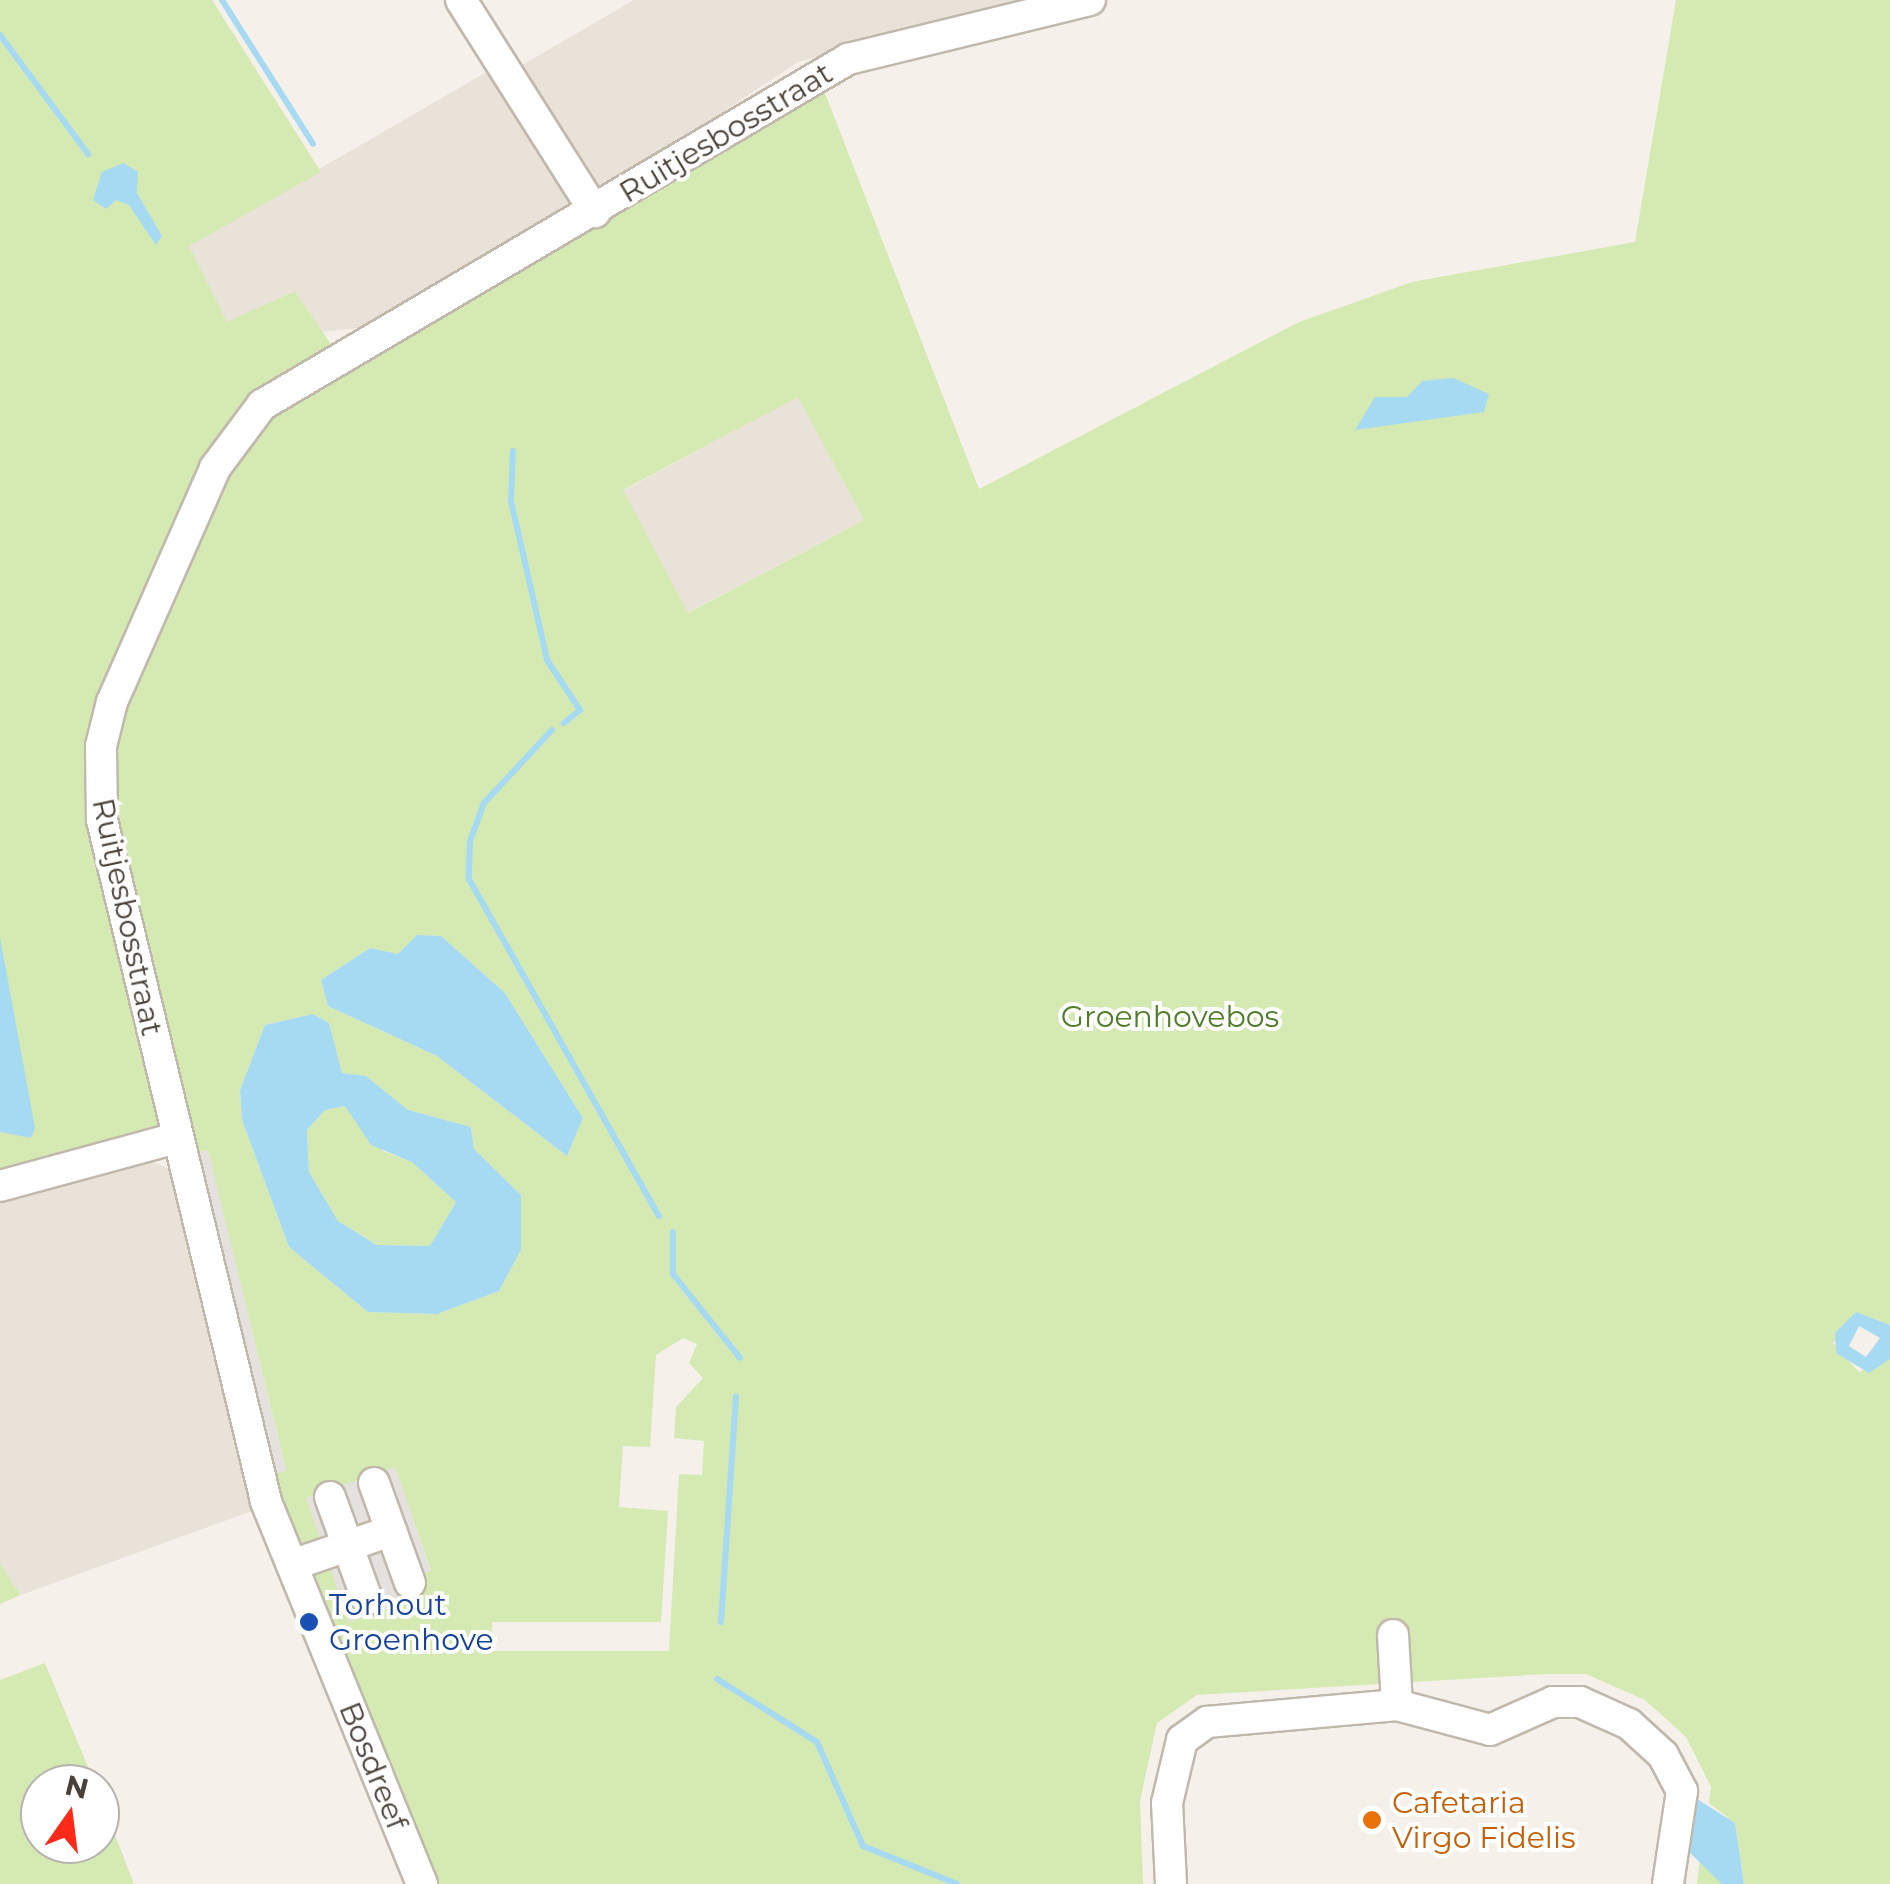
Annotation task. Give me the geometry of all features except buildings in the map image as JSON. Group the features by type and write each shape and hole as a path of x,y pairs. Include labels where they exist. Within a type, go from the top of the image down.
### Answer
{"street":[{"name":"Ruitjesbosstraat","path":"461,0 595,212"},
{"name":"Ruitjesbosstraat","path":"326,1648 266,1501 177,1138 98,785 112,702 215,468 262,405 595,212 848,59 1090,0"},
{"path":"0,1186 177,1138"},
{"path":"374,1482 410,1583"},
{"path":"330,1498 366,1599"},
{"path":"292,1564 391,1531"},
{"path":"1393,1634 1397,1706"},
{"name":"Bosdreef","path":"326,1648 422,1884"},
{"path":"1171,1884 1168,1804 1182,1740 1207,1722 1397,1706 1490,1730 1553,1702 1580,1702 1629,1724 1664,1755 1682,1792 1668,1884"}],"shaded area":[{"path":"634,0 1035,0 798,62 598,195 517,68"},
{"path":"490,70 578,207 366,327 322,332 295,291 227,323 188,245"},
{"path":"798,396 864,520 687,613 623,491"},
{"path":"208,1150 286,1471 270,1475 191,1154"},
{"path":"145,1159 173,1170 252,1511 21,1595 0,1564 0,1201"},
{"path":"395,1467 431,1571 414,1577 421,1597 349,1622 306,1498"}],"green space":[{"name":"Groenhovebos","path":"0,0 212,0 321,172 189,246 227,322 295,291 334,349 821,83 979,489 1299,322 1412,282 1635,242 1676,0 1890,0 1890,1325 1856,1312 1833,1343 1859,1372 1890,1359 1890,1884 1744,1884 1735,1823 1709,1803 1711,1787 1686,1737 1645,1700 1586,1674 1546,1674 1197,1695 1157,1723 1140,1801 1143,1884 431,1884 275,1497 270,1475 286,1470 208,1151 191,1154 184,1128 0,1179","holes":["798,397 864,520 688,613 623,490","417,935 441,936 505,993 583,1118 567,1156 437,1056 328,1006 321,980 370,948 398,954","313,1014 329,1023 342,1073 366,1076 408,1110 471,1127 474,1149 521,1195 521,1250 499,1291 437,1314 368,1312 289,1247 242,1120 240,1090 265,1025","683,1338 697,1344 689,1363 703,1378 676,1407 674,1438 704,1441 702,1475 679,1474 669,1651 493,1651 492,1622 661,1622 668,1511 619,1507 623,1446 650,1447 656,1355","395,1468 431,1570 414,1577 421,1597 349,1621 307,1498"]},
{"path":"345,1106 383,1151 412,1162 456,1202 430,1246 378,1245 338,1221 309,1172 307,1130 325,1110"},
{"path":"0,1564 21,1595 0,1604"},
{"path":"45,1663 87,1764 20,1764 20,1864 120,1864 120,1848 134,1884 0,1884 0,1680"},
{"path":"1700,1859 1718,1872 1722,1884 1697,1884"}],"water":[{"path":"124,163 138,172 137,193 162,236 156,245 129,205 116,200 106,209 93,200 102,172"},
{"path":"1453,378 1489,394 1484,412 1355,430 1375,397 1407,397 1422,381"},
{"path":"417,935 441,936 505,993 583,1118 567,1156 437,1056 328,1006 321,980 370,948 398,954"},
{"path":"0,937 35,1128 31,1138 0,1132"},
{"path":"313,1014 329,1023 342,1073 366,1076 408,1110 471,1127 474,1149 521,1195 521,1250 499,1291 437,1314 368,1312 289,1247 242,1120 240,1090 265,1025","holes":["345,1106 371,1145 412,1162 456,1202 430,1246 377,1245 338,1221 309,1172 307,1130 325,1110"]},
{"path":"1856,1312 1890,1325 1890,1359 1869,1373 1836,1353 1835,1333","holes":["1859,1326 1880,1338 1866,1357 1849,1346"]},
{"path":"1694,1797 1735,1823 1744,1884 1722,1884 1686,1849"}],"waterway":[{"path":"222,0 313,144"},
{"path":"0,35 88,154"},
{"path":"513,451 511,501 547,660 580,710 564,723"},
{"path":"552,730 484,803 470,841 469,879 659,1216"},
{"path":"673,1232 673,1274 740,1358"},
{"path":"721,1622 736,1396"},
{"path":"717,1679 817,1742 863,1846 957,1884"}],"place":[{"name":"Torhout Groenhove","path":"309,1622"},
{"name":"Cafetaria Virgo Fidelis","path":"1372,1820"}]}
